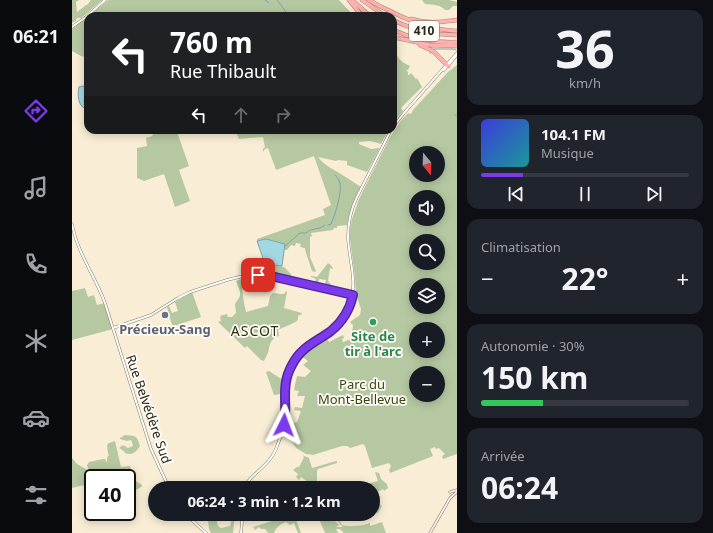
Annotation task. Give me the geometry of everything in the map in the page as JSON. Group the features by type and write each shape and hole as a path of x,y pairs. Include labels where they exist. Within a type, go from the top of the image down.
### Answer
{"highway":[{"path":"349,0 359,12"},
{"path":"352,0 366,12"},
{"path":"362,0 378,12"},
{"path":"369,0 392,12"},
{"path":"388,10 393,12"},
{"path":"397,13 424,22 457,20"},
{"path":"397,14 424,26 457,32"},
{"name":"410","path":"397,22 423,31 457,35"},
{"name":"410","path":"397,32 422,40 457,42"},
{"path":"397,38 434,46 457,46"},
{"path":"410,41 431,50 448,65"}],"main road":[{"path":"450,492 457,491"},
{"path":"430,533 448,501 457,491"}],"street":[{"path":"92,12 105,0"},
{"path":"72,27 84,18"},
{"path":"397,122 457,54"},
{"path":"248,481 268,462 276,449 284,421 285,384 292,364 305,348 338,324 348,310 353,295 354,279 348,238 351,212 389,134"},
{"name":"Rue Belvédère Sud","path":"72,224 79,248 101,294 151,449 166,481"},
{"path":"113,328 151,315 190,292 243,276 258,275 275,277 353,295"},
{"path":"193,521 206,533"},
{"path":"241,533 242,521"}],"green space":[{"path":"72,0 79,0 76,2 77,12 91,0 102,0 88,12 84,12 84,15 81,18 77,18 76,21 72,23"},
{"path":"108,0 339,0 350,12 94,12"},
{"path":"422,0 449,0 457,2 457,6 453,6 449,10 445,10 438,6 425,4"},
{"path":"84,20 84,57 72,51 72,29"},
{"path":"397,55 404,63 410,66 408,70 406,70 408,75 411,73 416,79 417,78 422,87 401,108 403,111 397,119"},
{"name":"Parc du Mont-Bellevue","path":"457,65 457,454 443,459 442,456 445,454 439,448 436,449 435,447 430,449 433,456 390,473 389,470 391,466 389,463 372,468 363,444 350,448 347,446 342,446 313,455 306,454 296,448 290,438 294,423 297,422 301,411 294,410 295,407 302,408 305,396 297,396 299,391 294,390 297,376 305,377 311,371 303,365 308,361 300,355 313,344 326,337 329,342 343,335 343,342 354,338 352,334 353,325 350,322 360,315 361,309 356,294 350,239 352,219 359,199 390,137 392,134 397,134 397,126 400,122 408,113 411,114 448,72"},
{"path":"153,134 178,134 189,166 179,170 190,201 175,207 164,174 144,181 137,178 137,148 147,146 146,138"},
{"path":"237,134 387,134 381,144 370,141 359,142 359,144 371,149 380,148 367,172 347,165 347,161 336,161 318,157 327,165 361,187 352,205 347,225 337,226 337,228 334,228 333,230 311,233 310,257 316,271 315,272 312,271 305,248 300,247 301,244 296,243 295,246 291,245 287,250 284,250 285,244 266,239 257,241 257,239 325,215 323,209 331,205 314,156 276,170 268,148 263,152 265,147 263,137 239,139"},
{"path":"328,263 333,269 330,268 328,281 333,289 324,287 326,280 319,279 318,285 314,284 316,279 311,277 317,277"},
{"path":"269,264 284,267 291,274 291,279 272,275 273,271 268,270"},
{"path":"241,279 246,312 268,306 270,296 273,293 284,294 286,291 284,308 302,313 298,316 298,320 296,322 278,330 279,336 271,341 264,361 261,360 247,346 245,348 218,322 221,321 220,316 227,314 228,317 232,317 236,313 235,304 240,296 240,291 236,281"},
{"path":"85,288 88,297 94,295 97,305 105,303 113,329 72,340 72,291"},
{"path":"192,292 201,317 174,326 172,325 167,307 169,306 172,313 178,311 175,302"},
{"path":"269,371 283,380 282,392 280,394 274,395 266,372"},
{"path":"125,435 135,437 139,442 140,446 132,454 127,454 119,448 123,445 128,448 133,446 131,440 127,441 120,439"},
{"path":"115,441 121,467 130,466 131,469 88,469 87,465 89,462 105,459 107,463 107,458 109,455 107,445"},
{"path":"302,455 309,458 312,468 336,461 337,463 318,469 317,481 307,481 301,477 299,480 296,477 298,474 293,470 299,467 304,457"},
{"path":"72,458 77,464 86,469 84,469 84,485 72,488"},
{"path":"375,472 379,473 381,479 387,484 388,488 384,491 383,489 380,491 380,481 378,481"},
{"path":"136,481 142,485 136,490"},
{"path":"208,521 217,521 218,526 221,528 230,526 231,521 234,521 233,533 211,533"},
{"path":"272,521 297,521 301,533 298,533 294,523 290,525 286,522 279,526 274,533 268,533 265,529 261,529 259,527 255,530 253,527"},
{"path":"320,521 335,521 339,525 336,527 343,527 338,521 340,521 342,525 345,526 356,526 370,523 370,526 382,522 386,533 344,533 340,529 336,529 338,533 325,533"}],"water":[{"path":"84,86 84,108 79,101 79,87"},
{"path":"266,239 285,244 282,266 265,264 257,241"}],"waterway":[{"path":"265,0 269,3"},
{"path":"277,0 286,12"},
{"path":"434,49 456,50"},
{"path":"328,225 331,224 333,220 340,192 340,183 335,175"},
{"path":"285,246 300,233 306,233 310,230 320,228 325,225"}],"place":[{"name":"Précieux-Sang","path":"165,315"},
{"name":"Site de tir à l'arc","path":"373,322"}],"district":[{"name":"ASCOT","path":"255,331"}],"route":[{"path":"258,275 275,277 353,295 348,310 338,324 305,348 292,364 285,384 284,425"}]}
